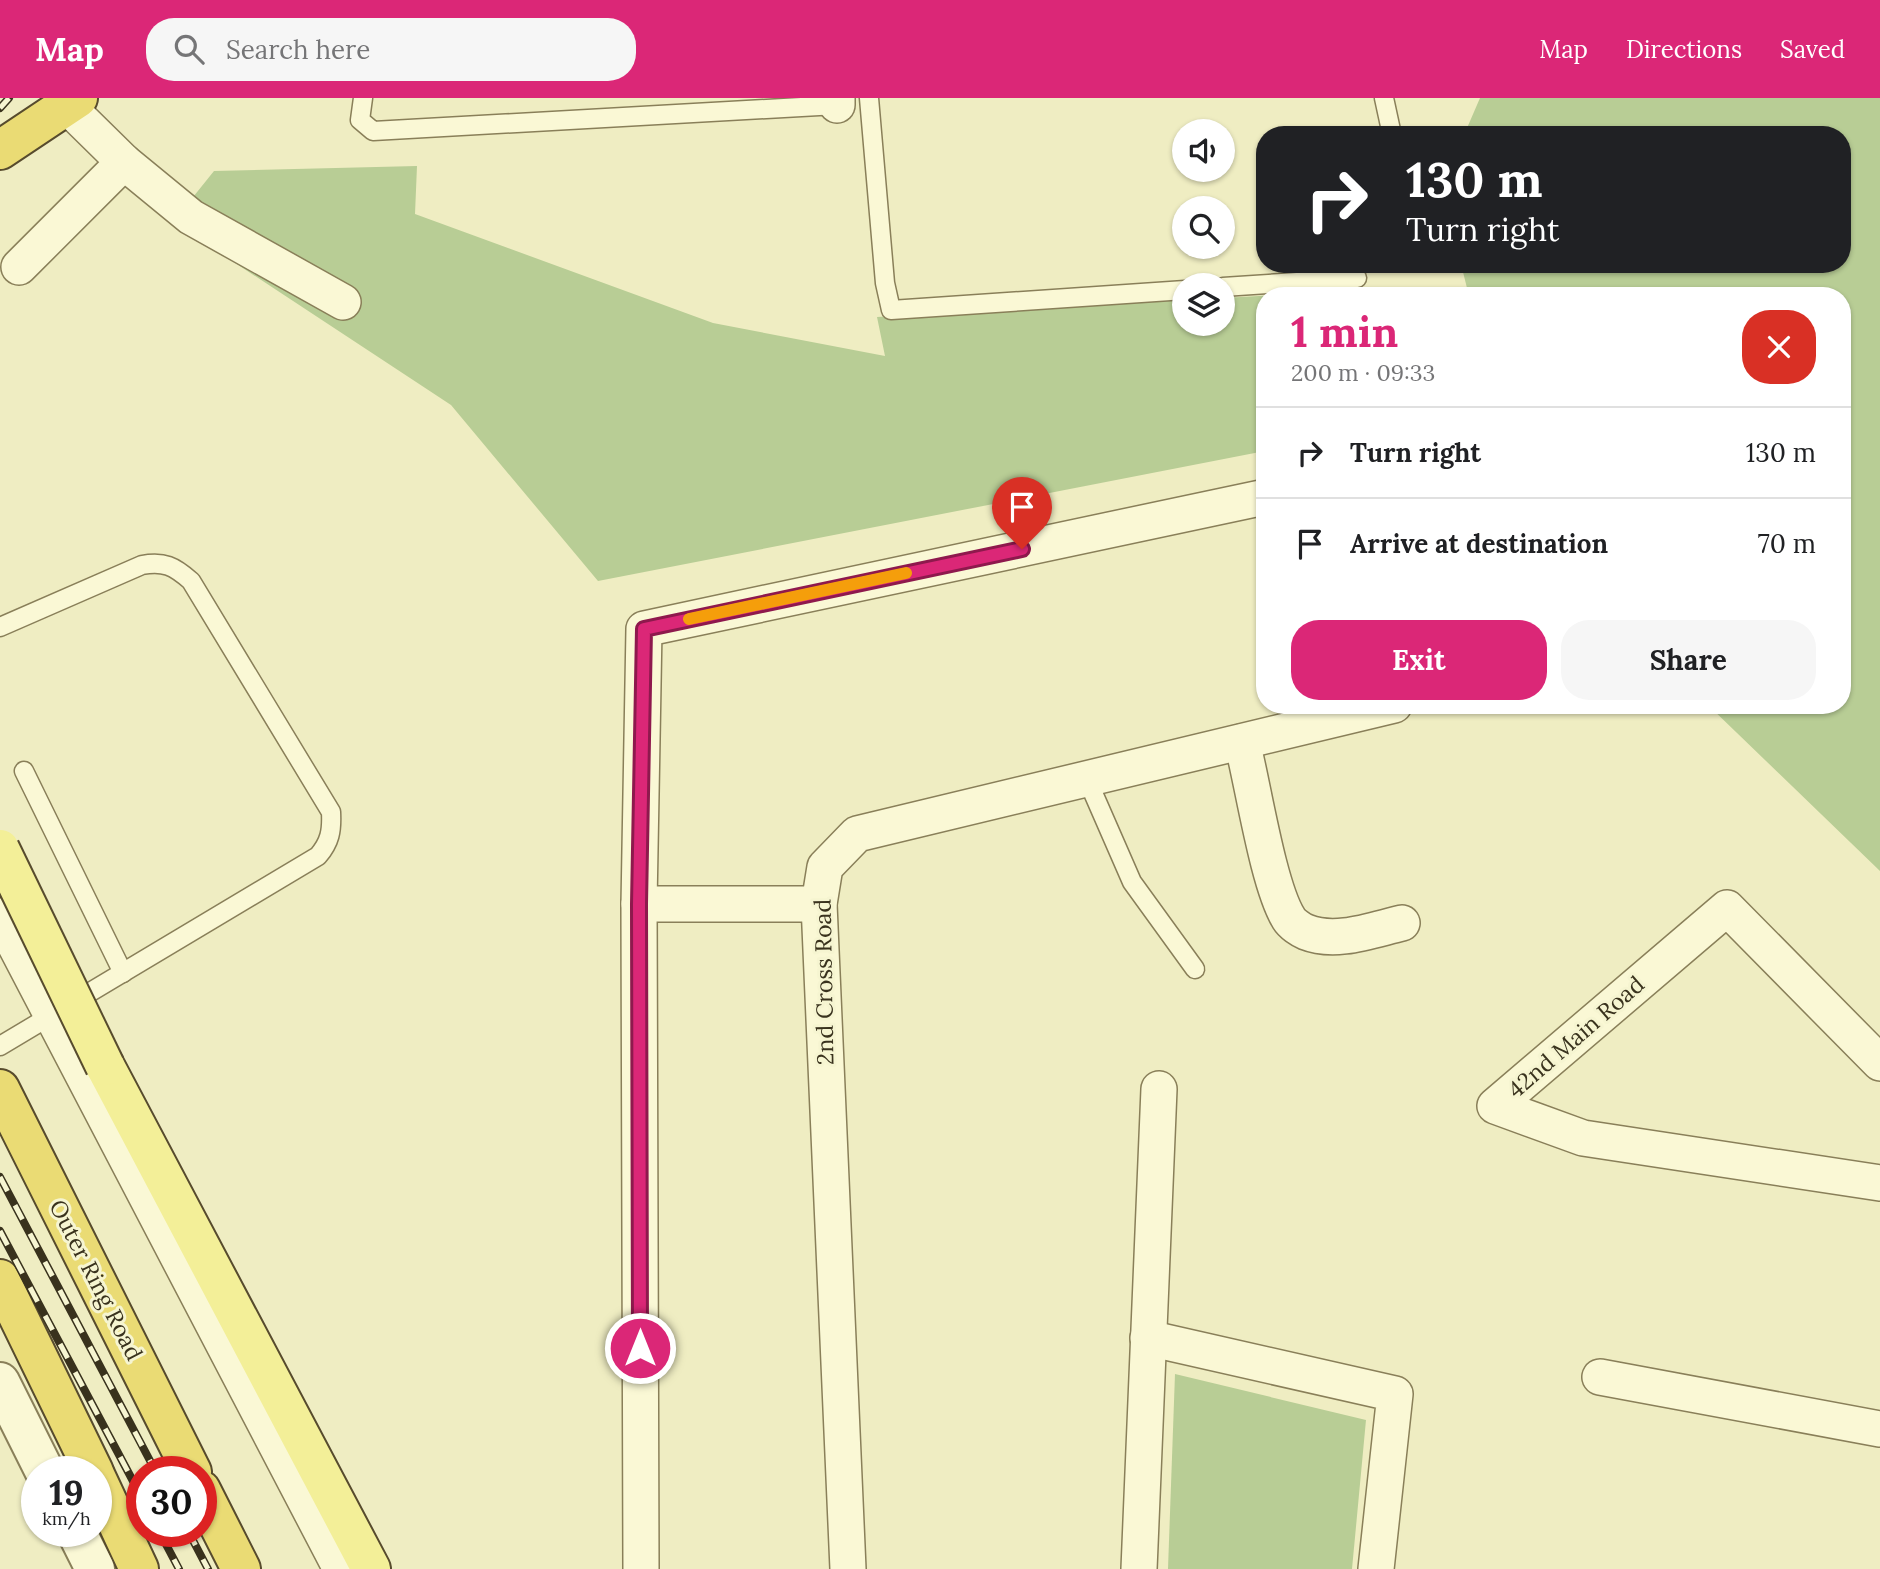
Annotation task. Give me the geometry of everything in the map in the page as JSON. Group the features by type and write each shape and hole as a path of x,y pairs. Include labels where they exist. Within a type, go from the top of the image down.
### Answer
{"highway":[{"path":"0,150 72,102"},
{"name":"Outer Ring Road","path":"0,1088 184,1456"},
{"path":"0,1279 86,1456"},
{"path":"112,1511 139,1569"},
{"path":"217,1522 241,1569"}],"main road":[{"path":"0,849 105,1066 371,1569"}],"street":[{"path":"72,102 124,162 191,217 343,302"},
{"path":"19,267 124,162"},
{"path":"641,1569 639,904 644,629 1256,499"},
{"name":"2nd Cross Road","path":"848,1569 819,904 825,867 857,834 1357,714"},
{"path":"1242,742 1275,881 1290,920 1304,932 1324,936 1351,935 1402,923"},
{"path":"639,904 819,904"},
{"name":"42nd Main Road","path":"1880,1063 1727,908 1495,1106 1583,1138 1880,1183"},
{"path":"0,916 59,1012 341,1569"},
{"path":"1139,1569 1159,1089"},
{"path":"1148,1338 1395,1394 1376,1569"},
{"path":"1601,1377 1880,1429"},
{"path":"0,1382 38,1456"},
{"path":"84,1547 95,1569"}],"lane":[{"path":"363,98 360,121 373,131 848,100 891,310 1172,291"},
{"path":"1384,98 1390,126"},
{"path":"1235,286 1357,278"},
{"path":"0,627 142,565 160,562 176,567 191,581 331,812 329,843 317,856 0,1046"},
{"path":"24,771 123,973"},
{"path":"1087,779 1132,883 1195,969"}],"green space":[{"path":"1480,98 1880,98 1880,871 1717,714 1851,714 1851,287 1467,287 1463,273 1851,273 1851,126 1468,126"},
{"path":"417,166 415,214 713,323 885,356 877,317 1172,301 1172,336 1235,336 1235,297 1256,296 1256,453 598,581 451,405 173,222 214,171"},
{"path":"1175,1374 1366,1420 1352,1569 1168,1569"}],"railway":[{"path":"0,108 9,98"},
{"path":"0,1177 148,1456"},
{"path":"0,1231 126,1468"},
{"path":"167,1547 179,1569"},
{"path":"196,1547 208,1569"}],"slow traffic":[{"path":"689,619 906,573"}],"route":[{"path":"640,1348 639,904 644,629 1022,549"}]}
